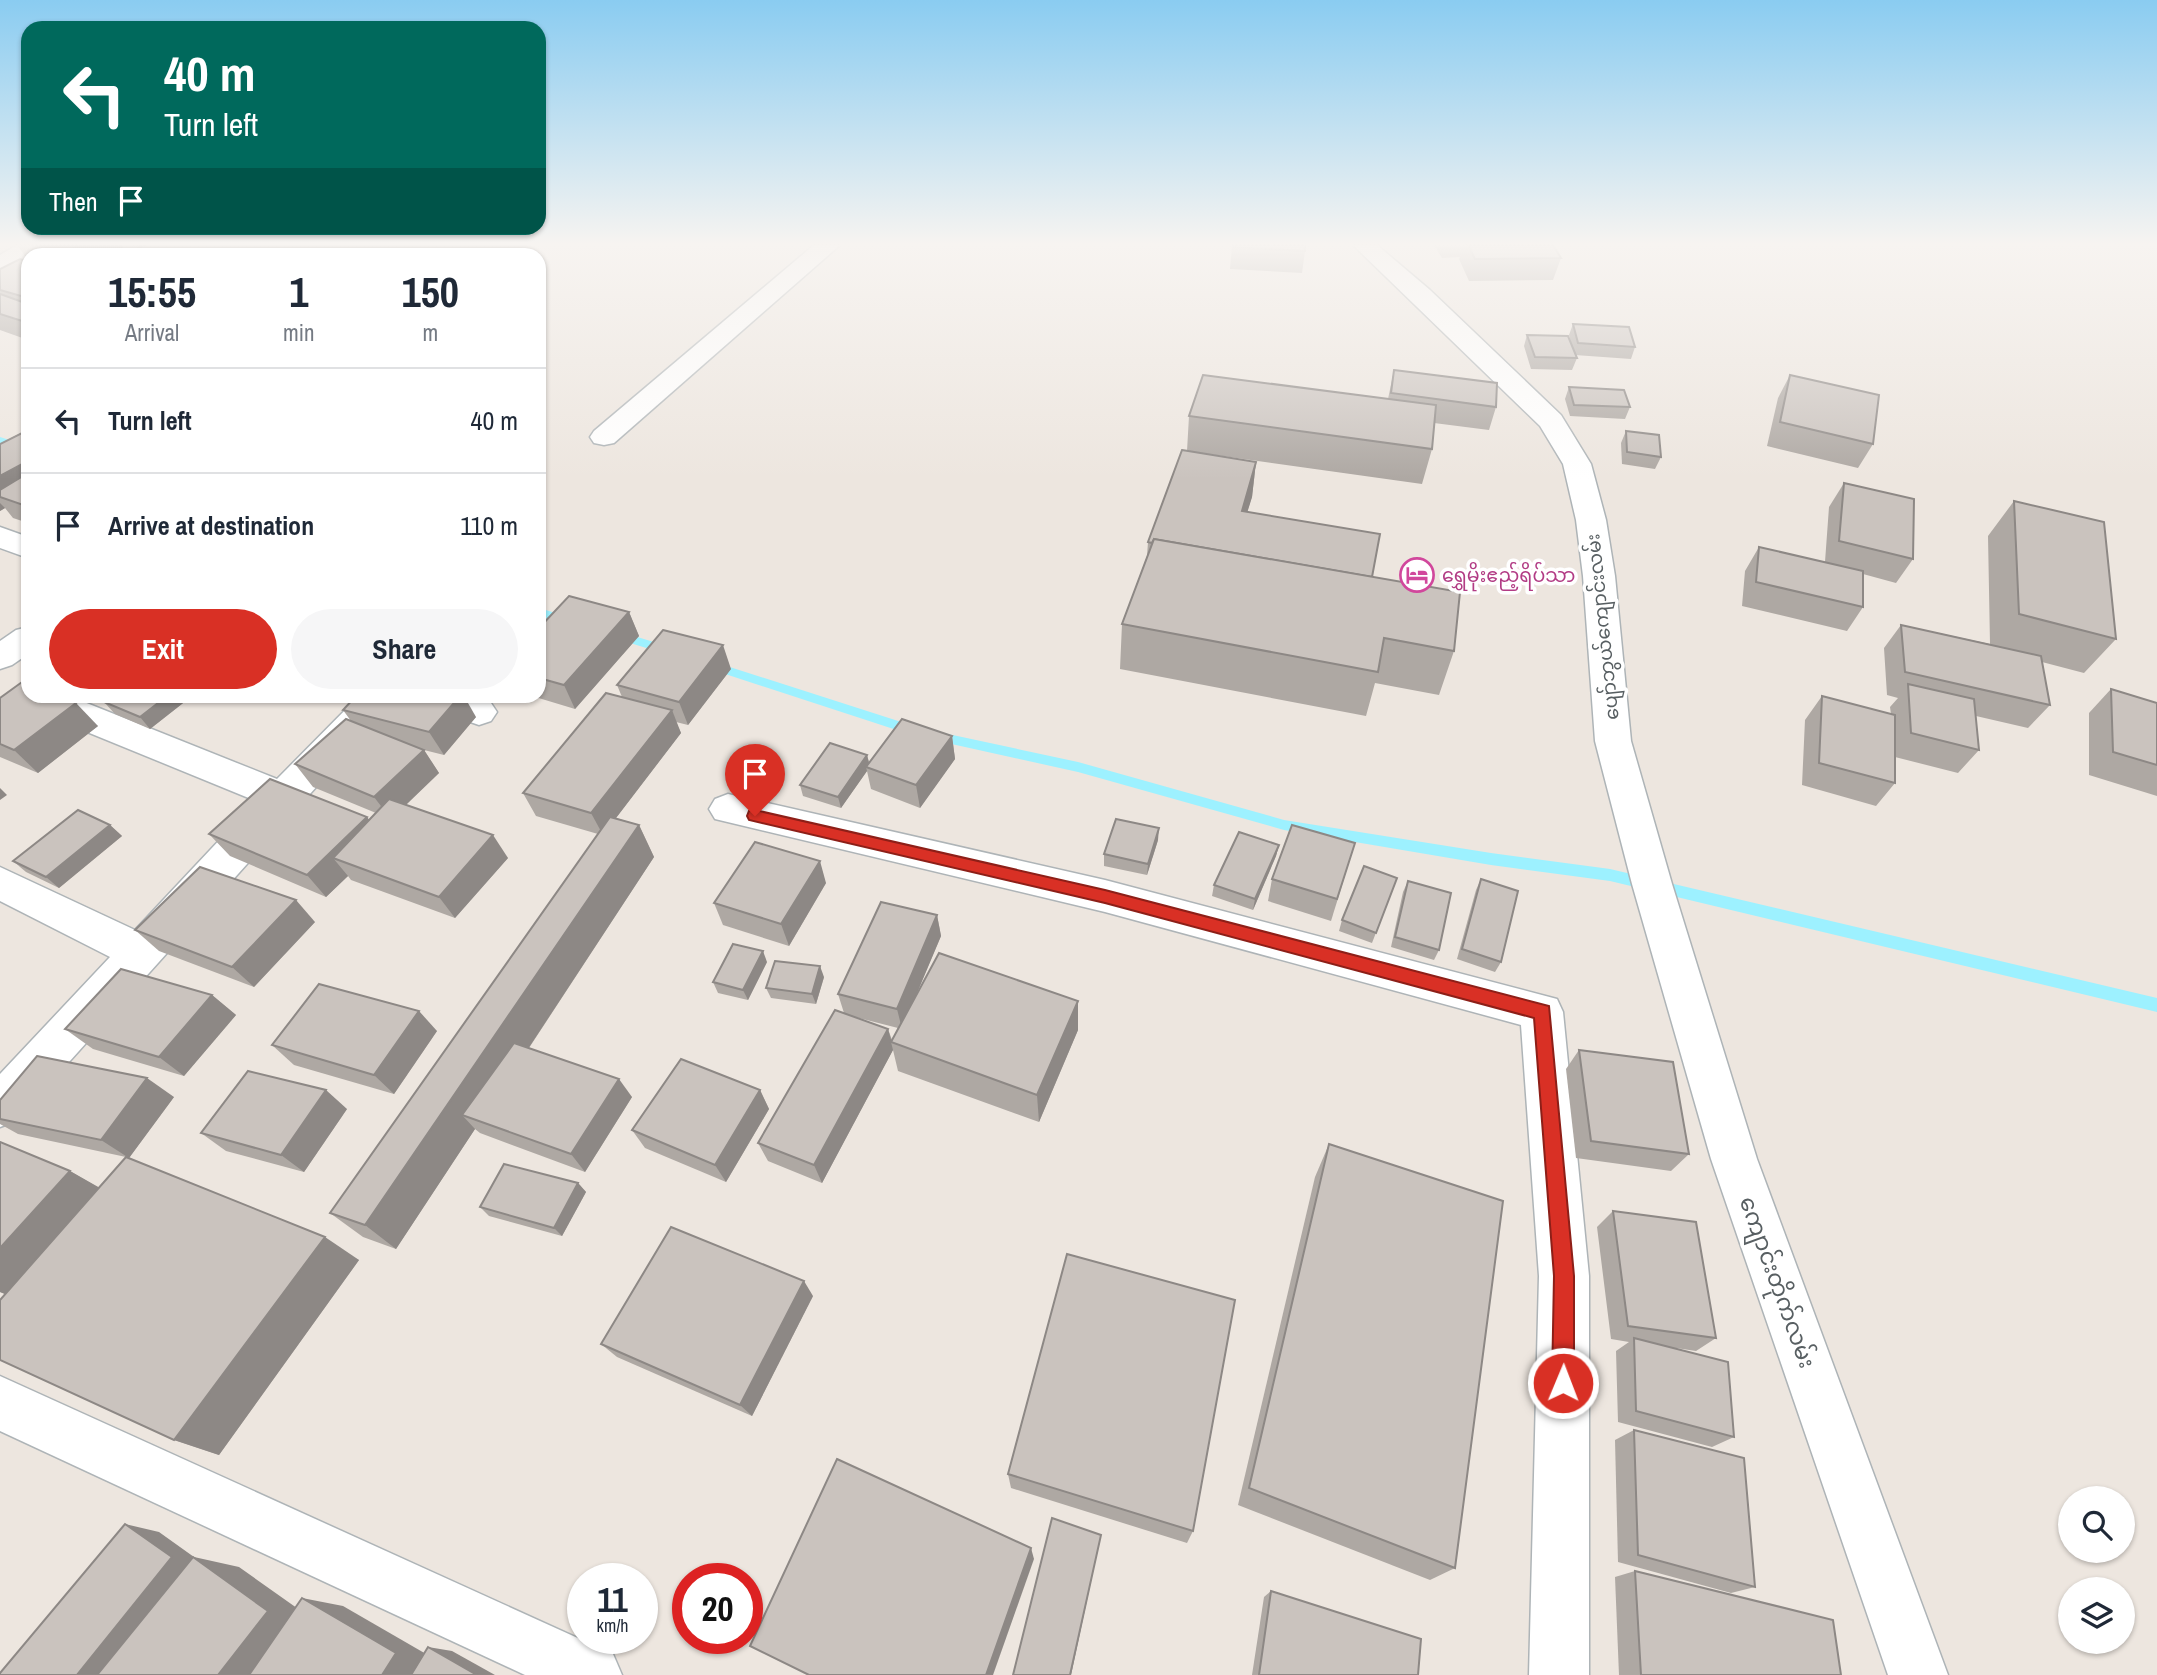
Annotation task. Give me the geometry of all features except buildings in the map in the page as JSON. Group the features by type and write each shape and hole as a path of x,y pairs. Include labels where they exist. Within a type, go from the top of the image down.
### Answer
{"street":[{"path":"604,437 736,323"},
{"name":"ပျော်ဘွယ်ကျောင်းလမ်း","path":"1450,323 1551,421 1577,464 1591,520 1599,576 1613,741 1652,884"},
{"path":"0,537 21,545"},
{"path":"0,657 21,643"},
{"path":"0,683 21,691"},
{"path":"50,703 283,797"},
{"path":"0,1106 283,797 374,703"},
{"path":"454,703 480,712"},
{"path":"728,809 1105,896 1542,1012 1564,1276 1559,1675"},
{"path":"0,883 142,953"},
{"name":"ကျောင်းတိုက်လမ်း","path":"1652,884 1734,1159 1918,1675"},
{"path":"0,1404 592,1675"}],"waterway":[{"path":"0,440 21,448"},
{"path":"546,614 568,621"},
{"path":"618,635 669,651"},
{"path":"711,665 915,731"},
{"path":"934,736 1078,767 1284,825 1491,859 1610,875 2157,1005"}],"place":[{"name":"ရွှေမိုးဧည့်ရိပ်သာ","path":"1417,575"}],"route":[{"path":"755,816 1105,896 1542,1012 1564,1276 1563,1383"}]}
